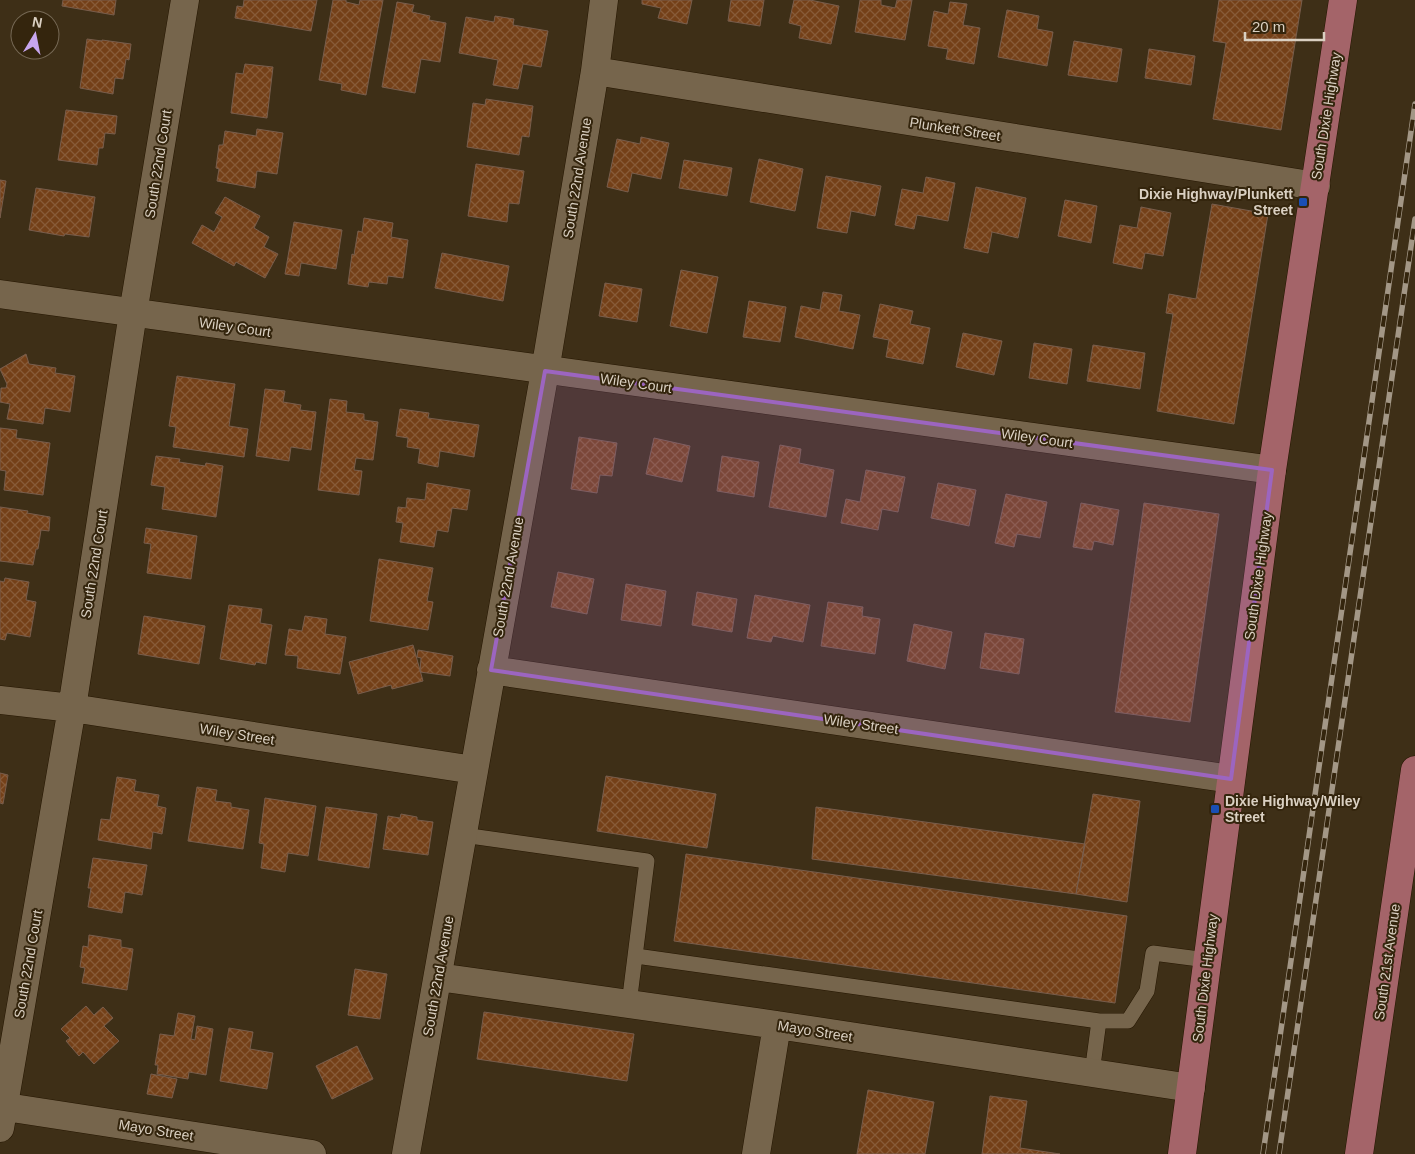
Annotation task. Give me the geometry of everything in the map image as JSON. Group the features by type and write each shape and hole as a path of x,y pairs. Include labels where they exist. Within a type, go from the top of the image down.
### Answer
{"main road":[{"name":"South Dixie Highway","path":"1182,1154 1272,470 1344,0"},
{"name":"South 21st Avenue","path":"1359,1154 1415,770"}],"street":[{"name":"South 22nd Court","path":"1,1113 72,708 133,313 185,0"},
{"name":"South 22nd Avenue","path":"406,1154 545,371 595,71 604,0"},
{"name":"Plunkett Street","path":"595,71 1316,186"},
{"name":"Wiley Court","path":"0,294 545,371 1272,470"},
{"name":"Wiley Street","path":"491,670 1231,778"},
{"name":"Wiley Street","path":"0,700 72,708 474,770"},
{"name":"Mayo Street","path":"438,977 777,1025 1191,1088"},
{"path":"756,1154 777,1025"},
{"name":"Mayo Street","path":"1,1113 312,1154"}],"lane":[{"path":"463,835 647,861 629,1004"},
{"path":"636,956 1099,1021 1128,1021 1147,992 1153,953 1207,960"},
{"path":"1092,1073 1099,1021"}],"highlighted area":[{"path":"545,371 1272,470 1231,779 491,670"}],"building":[{"path":"63,0 116,0 114,15 62,6"},
{"path":"244,0 317,0 311,31 235,18 237,6 243,7"},
{"path":"333,0 346,0 346,2 359,5 360,0 383,0 366,95 341,90 342,84 319,80"},
{"path":"642,0 692,0 687,24 658,18 661,8 642,4"},
{"path":"731,0 764,0 760,26 728,21"},
{"path":"794,0 810,0 839,6 831,44 799,38 801,26 789,23"},
{"path":"860,0 881,0 881,5 895,8 897,0 912,0 905,40 855,32"},
{"path":"1219,0 1302,0 1281,130 1213,119 1226,43 1213,41"},
{"path":"397,2 414,5 412,12 430,16 429,20 446,23 440,62 421,59 415,93 382,87"},
{"path":"950,2 967,4 963,25 980,28 974,64 946,59 948,49 928,46 934,11 948,14"},
{"path":"1007,10 1039,16 1037,29 1053,32 1047,66 998,57"},
{"path":"495,16 514,19 513,25 548,31 541,67 523,64 518,89 493,85 498,60 459,53 466,17 494,22"},
{"path":"87,39 131,44 129,60 126,59 123,79 115,78 113,94 80,88"},
{"path":"1074,41 1122,49 1117,82 1068,75"},
{"path":"1149,49 1195,56 1191,85 1145,78"},
{"path":"245,64 273,67 267,118 231,113 236,73 243,74"},
{"path":"486,99 533,106 529,137 522,136 519,155 467,147 473,103 485,105"},
{"path":"66,110 117,116 115,134 105,133 103,148 99,148 97,165 58,160"},
{"path":"257,129 283,133 277,174 257,171 255,188 217,181 219,169 216,168 219,145 223,145 225,131 256,136"},
{"path":"641,137 669,143 661,179 632,173 628,192 607,187 617,139 640,144"},
{"path":"759,159 803,169 795,211 750,202"},
{"path":"684,160 732,168 727,196 679,188"},
{"path":"476,164 524,171 519,204 509,203 507,222 468,216"},
{"path":"826,176 881,186 875,216 851,211 847,233 817,228"},
{"path":"926,177 955,183 948,221 917,215 914,229 895,225 902,189 923,193"},
{"path":"0,180 6,181 0,218"},
{"path":"976,187 1026,198 1018,238 992,232 988,253 964,248"},
{"path":"36,188 95,197 89,237 65,234 64,236 29,230"},
{"path":"225,197 260,216 254,228 269,237 264,247 278,254 265,278 236,262 234,266 192,243 202,225 214,232 222,217 215,213"},
{"path":"1065,200 1097,206 1091,243 1058,236"},
{"path":"1212,204 1268,214 1234,424 1157,411 1173,314 1166,313 1169,294 1196,299"},
{"path":"1141,207 1171,213 1163,256 1145,253 1142,269 1113,263 1120,225 1137,228"},
{"path":"364,218 393,223 391,237 408,240 403,278 388,276 387,284 369,282 368,287 348,284 352,254 354,255 358,231 362,232"},
{"path":"294,222 342,230 336,269 301,263 299,276 285,274"},
{"path":"442,253 509,266 503,301 435,288"},
{"path":"681,270 718,277 707,333 670,326"},
{"path":"605,283 642,289 637,322 599,316"},
{"path":"823,292 842,295 839,311 860,315 853,349 795,337 801,306 820,310"},
{"path":"749,301 786,307 780,342 743,337"},
{"path":"880,304 913,311 910,324 930,328 923,364 886,357 889,340 873,337"},
{"path":"963,333 1002,341 994,375 956,367"},
{"path":"1034,343 1072,349 1067,384 1029,378"},
{"path":"1093,345 1145,353 1140,389 1087,381"},
{"path":"26,354 29,364 56,368 55,373 75,376 70,412 45,408 43,424 7,419 10,404 0,402 1,388 6,388 7,384 0,369"},
{"path":"177,376 235,384 229,426 248,429 244,457 173,447 176,427 169,426"},
{"path":"265,389 285,391 283,402 301,405 300,410 316,412 311,450 291,447 289,461 256,456"},
{"path":"330,399 347,401 346,412 364,414 364,420 378,422 373,460 356,458 354,470 362,471 359,495 318,490"},
{"path":"400,409 429,413 428,418 479,425 474,457 440,451 438,467 418,463 420,449 407,447 408,438 396,436"},
{"path":"0,428 17,430 16,438 50,443 43,495 4,490 6,471 0,470"},
{"path":"579,437 617,443 612,476 600,475 597,493 571,489"},
{"path":"654,438 690,446 682,482 646,474"},
{"path":"780,445 801,449 799,463 834,470 826,517 769,507"},
{"path":"156,456 180,459 179,462 205,466 206,463 223,466 216,517 162,509 165,487 151,485"},
{"path":"722,456 759,462 754,497 717,491"},
{"path":"866,470 905,477 898,512 882,509 878,530 841,523 846,499 860,502"},
{"path":"427,483 470,490 467,510 452,508 448,532 437,530 434,547 400,542 403,523 396,522 398,507 406,508 407,498 425,500"},
{"path":"938,483 976,490 969,526 931,518"},
{"path":"1006,494 1047,502 1040,538 1017,534 1014,547 995,543"},
{"path":"1081,503 1119,510 1113,545 1094,541 1092,550 1073,547"},
{"path":"1144,503 1219,514 1190,722 1115,712"},
{"path":"0,507 28,511 27,513 50,517 49,531 41,530 33,565 0,561"},
{"path":"146,528 197,536 191,579 147,573 151,544 144,543"},
{"path":"379,559 433,568 427,601 433,602 428,630 370,621"},
{"path":"558,572 594,579 587,614 551,607"},
{"path":"5,578 29,582 26,600 36,602 30,637 7,633 5,640 0,639 0,581 4,582"},
{"path":"626,584 666,591 661,626 621,620"},
{"path":"697,592 737,599 732,632 692,625"},
{"path":"755,595 810,605 803,642 773,636 771,642 747,638"},
{"path":"828,602 863,607 862,616 880,619 875,654 821,646"},
{"path":"229,605 262,609 260,623 272,625 266,664 256,662 255,665 220,659"},
{"path":"144,616 205,626 199,664 138,654"},
{"path":"305,616 327,619 325,634 346,637 340,674 297,668 298,656 285,655 289,629 302,631"},
{"path":"914,624 952,632 945,669 907,661"},
{"path":"985,633 1024,639 1019,674 980,668"},
{"path":"413,645 423,681 392,689 391,685 358,694 349,662"},
{"path":"418,650 453,656 450,676 420,672 421,658 417,657"},
{"path":"0,773 8,775 3,804 0,803"},
{"path":"606,776 716,794 707,848 597,831"},
{"path":"117,777 136,780 134,791 159,795 157,806 166,808 162,834 153,832 151,849 98,840 101,819 110,820"},
{"path":"197,787 217,790 215,801 231,803 231,807 249,810 243,849 188,841"},
{"path":"1093,794 1140,801 1127,902 1076,894"},
{"path":"265,798 316,806 308,856 288,853 285,872 261,868 264,844 259,843"},
{"path":"326,807 377,814 369,868 318,860"},
{"path":"816,807 1085,844 1076,894 812,859"},
{"path":"401,814 417,817 417,820 433,822 428,855 383,849 388,816 400,818"},
{"path":"686,854 1127,916 1115,1003 674,941"},
{"path":"93,858 147,865 142,895 125,892 122,913 88,907 91,888 88,888"},
{"path":"89,935 121,940 121,947 133,949 127,990 82,983 85,968 80,967 83,946 88,947"},
{"path":"355,969 387,974 380,1019 348,1015"},
{"path":"86,1006 94,1015 103,1007 113,1018 104,1026 119,1041 94,1064 83,1052 79,1056 66,1041 70,1038 61,1029"},
{"path":"484,1012 634,1034 627,1081 477,1059"},
{"path":"178,1013 195,1016 191,1039 195,1040 197,1026 213,1029 206,1075 189,1072 188,1079 157,1074 158,1065 155,1065 160,1034 174,1036"},
{"path":"229,1028 253,1032 250,1049 273,1053 267,1089 220,1081"},
{"path":"357,1046 373,1079 332,1099 316,1066"},
{"path":"151,1074 177,1079 172,1098 147,1094"},
{"path":"868,1090 934,1102 925,1154 857,1154"},
{"path":"990,1096 1027,1101 1020,1148 1060,1154 982,1154"}],"railway":[{"path":"1263,1154 1415,104"},
{"path":"1279,1154 1415,219"}],"place":[{"name":"Dixie Highway/Plunkett Street","path":"1303,202"},
{"name":"Dixie Highway/Wiley Street","path":"1215,809"}]}
